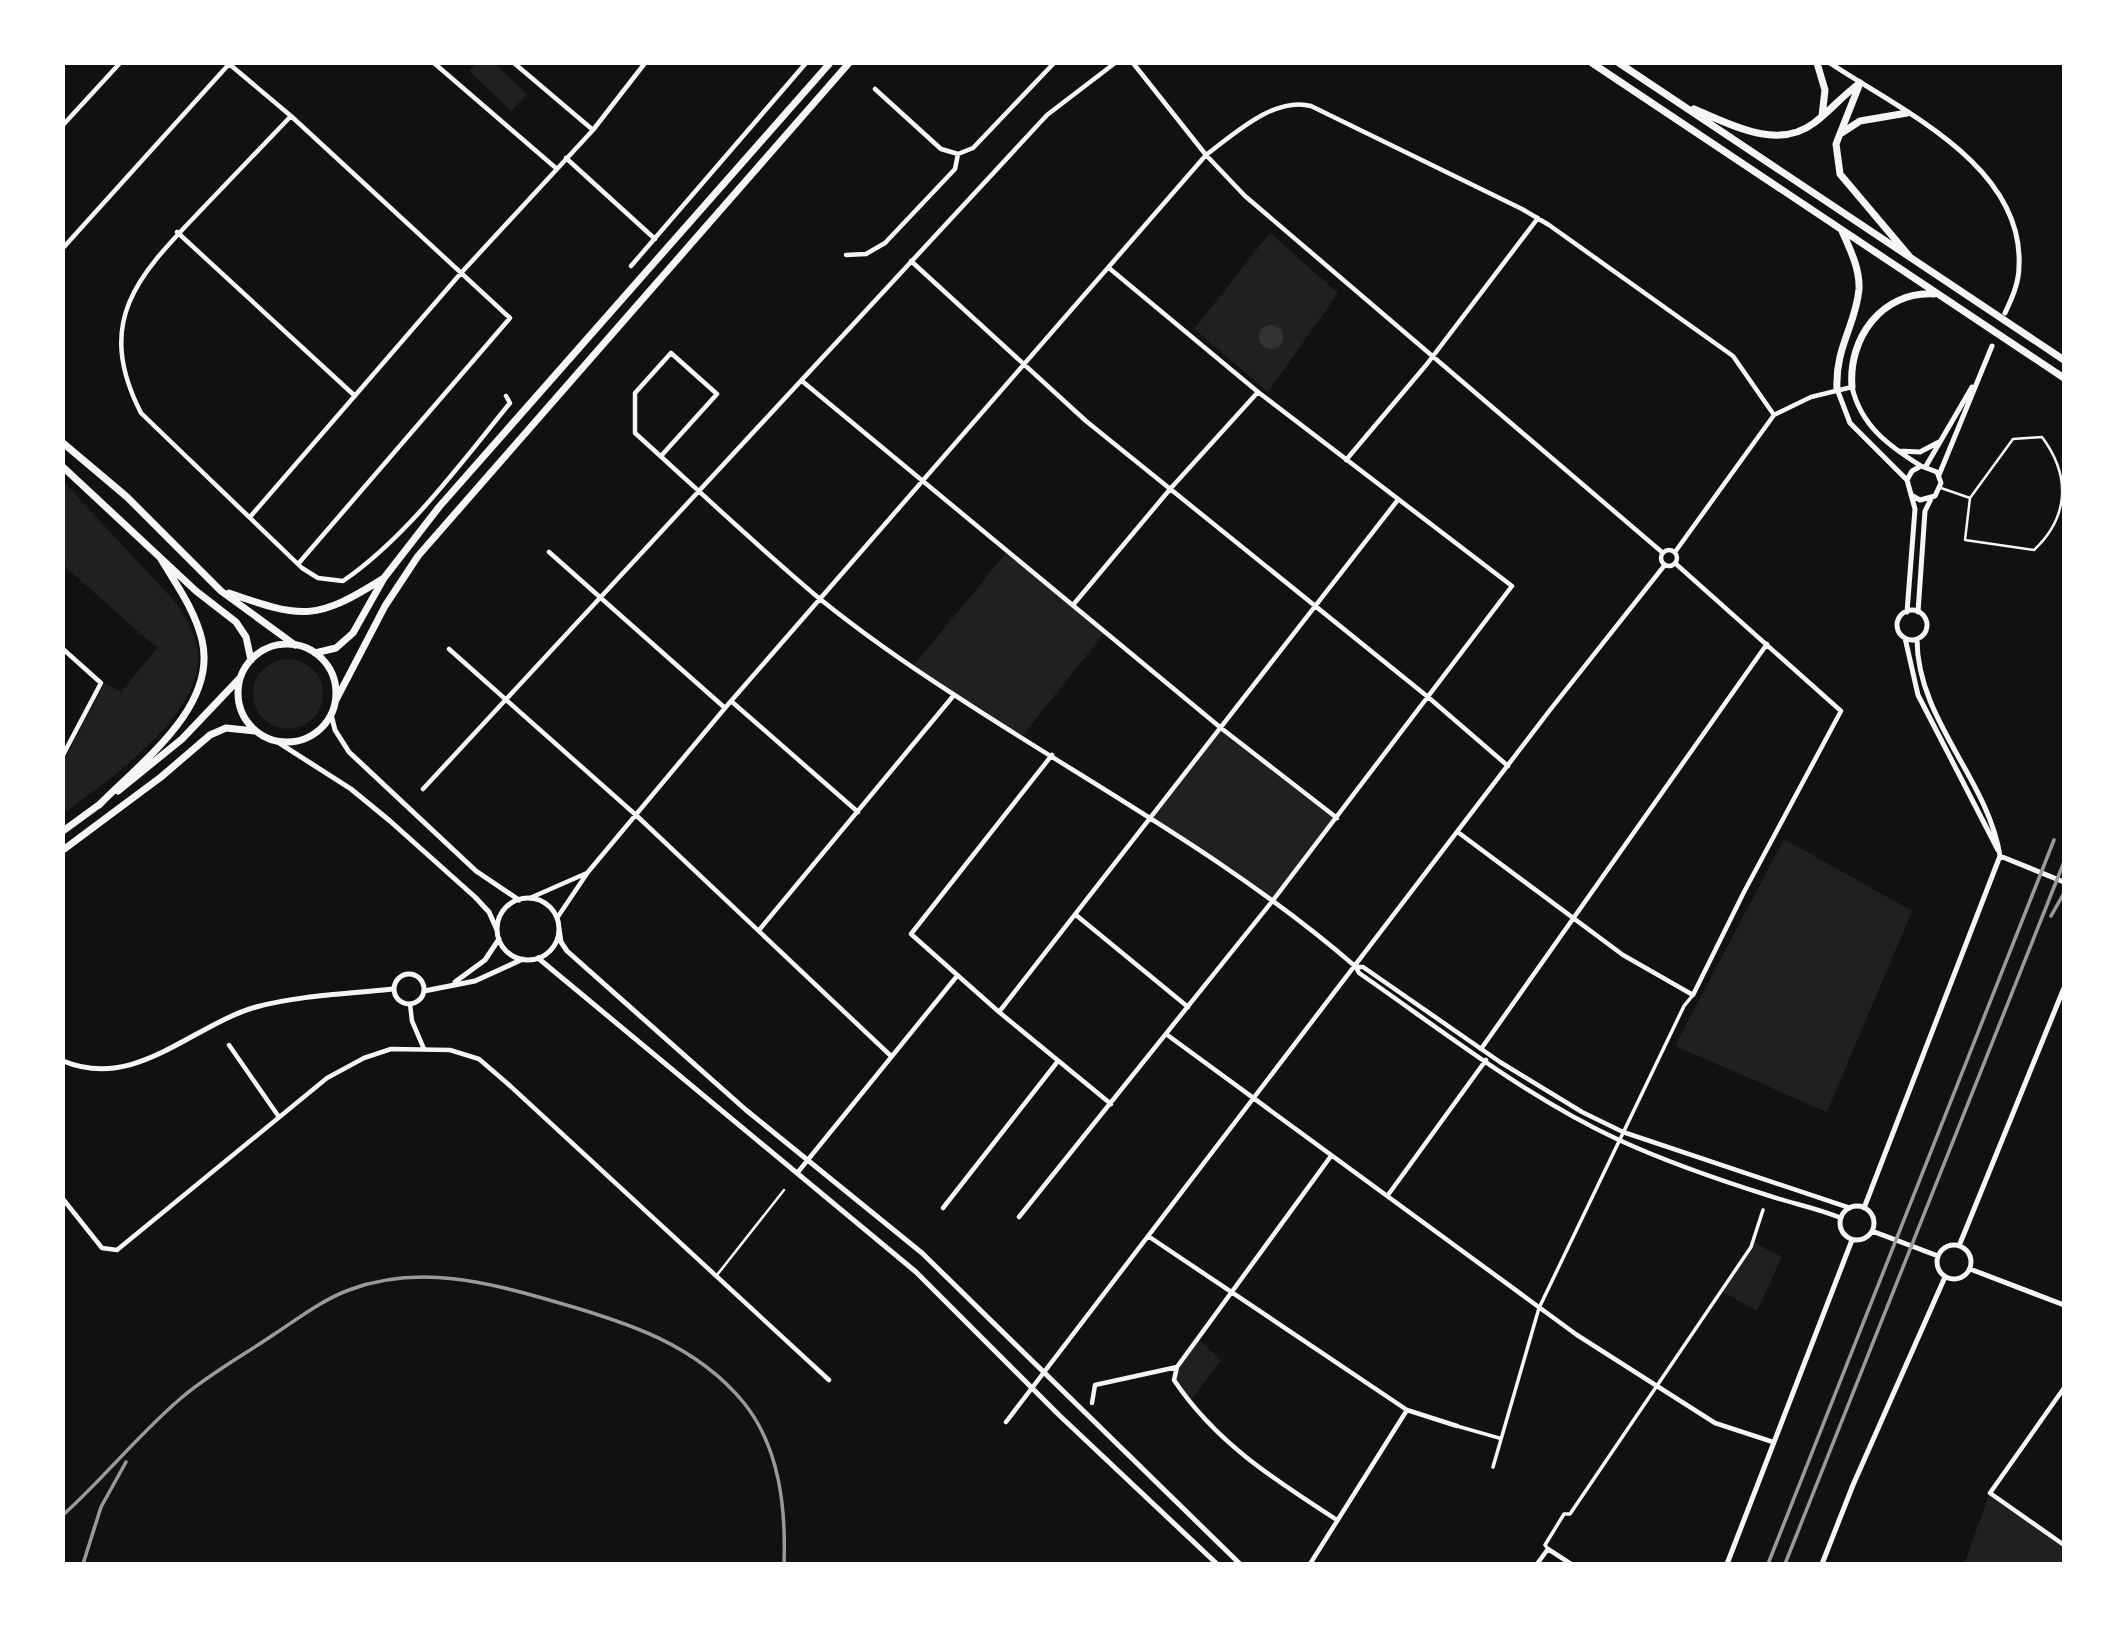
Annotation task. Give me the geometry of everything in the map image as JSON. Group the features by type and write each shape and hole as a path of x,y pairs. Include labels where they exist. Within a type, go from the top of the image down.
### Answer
{"highway":[{"path":"315,653 336,648 347,641 384,578 439,506 830,63"},
{"path":"63,850 161,777 210,734 226,727 256,731 276,741 292,742 308,737 322,728 385,606 418,556 849,63"},
{"path":"1592,63 2064,378"},
{"path":"1619,63 2064,360"},
{"path":"1817,63 1825,90 1822,117"},
{"path":"1678,102 1765,135 1801,131 1822,117 1860,83"},
{"path":"1860,83 1840,135 1836,157 1844,181 1915,262"},
{"path":"1840,135 1860,121 1908,113"},
{"path":"1837,389 1839,356 1859,289 1857,270 1842,231"},
{"path":"1852,387 1853,356 1874,318 1906,297 1936,295"},
{"path":"63,443 127,498 221,591 295,645 315,653 330,670 336,700"},
{"path":"63,467 161,559 236,622 246,637 251,660"},
{"path":"99,805 184,713 200,686 204,671 205,654 198,627 161,559"},
{"path":"221,591 284,612 313,613 341,603 384,578"},
{"path":"63,831 173,748 241,677 251,660 271,647 295,645"},
{"path":"241,677 240,707 256,731"}],"street":[{"path":"108,63 115,69"},
{"path":"63,125 120,63"},
{"path":"63,248 229,63 291,116 510,318 298,564"},
{"path":"434,63 557,169"},
{"path":"514,63 593,130"},
{"path":"250,517 461,272 593,130 645,63"},
{"path":"631,266 806,63"},
{"path":"875,89 941,149 958,155 973,148 1054,63"},
{"path":"424,789 505,698 601,600 1047,115 1115,63"},
{"path":"1133,63 1206,155 1245,196 1663,552 1675,552"},
{"path":"1830,63 1908,113 1977,165 2005,207 2018,247 2020,266 2017,284 2005,313"},
{"path":"556,918 588,872 725,708 1206,155 1262,117 1290,103 1299,103 1369,134 1538,218 1733,356 1774,415"},
{"path":"291,116 177,232 132,291 122,327 122,363 130,392 152,428 298,564 318,578 343,582 364,567 439,489 510,403 506,396"},
{"path":"846,255 866,254 885,243 955,169 958,155"},
{"path":"566,158 655,239"},
{"path":"1346,460 1433,356 1538,218"},
{"path":"177,232 355,396"},
{"path":"911,261 1023,366 1314,607 1428,696 1508,766"},
{"path":"1019,1217 1274,899 1512,586 1397,501 1109,268"},
{"path":"1917,612 1926,511 1931,499 1941,488 1939,475 1992,346"},
{"path":"661,456 717,394 671,353 635,393 635,433 821,599 954,695 1274,899 1356,967 1359,973 1485,1061 1576,1118 1619,1140 1758,1192 1801,1203 1841,1218"},
{"path":"1907,480 1912,471 1923,466 1942,440 1984,366"},
{"path":"802,381 1221,729 1337,818"},
{"path":"1675,552 1774,415 1811,397 1837,389 1852,387 1866,422 1895,450 1939,475"},
{"path":"1837,389 1850,423 1907,480 1915,509 1907,612 1898,623 1899,631 1905,638 1918,695 2000,856 2064,882"},
{"path":"1073,605 1171,488 1258,391"},
{"path":"1895,450 1920,452 1942,440"},
{"path":"1911,495 1920,500 1931,499"},
{"path":"999,1012 1397,501"},
{"path":"549,552 725,708"},
{"path":"1663,552 1661,559 1664,566"},
{"path":"1675,552 1678,558 1676,564"},
{"path":"1006,1422 1664,566 1676,564"},
{"path":"1493,1467 1499,1438 1539,1308 1684,1006 1693,995 1744,892 1841,711 1676,564"},
{"path":"1864,1208 2000,856 1997,832 1983,800 1943,729 1922,677 1917,639 1927,627 1925,618 1917,612 1907,612"},
{"path":"1905,638 1917,639"},
{"path":"1477,1055 1767,644"},
{"path":"63,649 101,683 63,755"},
{"path":"449,649 760,929 891,1056"},
{"path":"760,929 954,695"},
{"path":"731,701 858,812"},
{"path":"331,714 335,730 349,752 477,871 519,900"},
{"path":"276,741 351,789 390,821 475,897 488,912 499,939 508,952 523,960"},
{"path":"1052,755 911,934 999,1012 1111,1104"},
{"path":"1458,833 1642,968 1693,995"},
{"path":"497,930 503,911 519,900 569,883 588,872"},
{"path":"530,898 546,904 556,918 561,942 567,951 807,1161 922,1253 1240,1564"},
{"path":"1076,915 1188,1007"},
{"path":"424,991 475,981 523,960 538,958 553,947 559,928"},
{"path":"449,985 485,960 499,939"},
{"path":"538,958 916,1272 1033,1389 1217,1564"},
{"path":"1356,967 1363,967 1490,1054 1582,1112 1623,1132 1850,1208 1864,1208"},
{"path":"407,974 422,981 424,991 419,1000 410,1004 397,998 394,989 399,977 407,974"},
{"path":"798,1172 957,975"},
{"path":"1959,1246 2064,988"},
{"path":"63,1061 97,1070 117,1069 143,1062 210,1025 256,1007 394,989"},
{"path":"410,1004 412,1021 424,1049"},
{"path":"1166,1034 1539,1308 1657,1388 1715,1423 1773,1442"},
{"path":"229,1045 279,1117"},
{"path":"63,1199 102,1248 110,1252 117,1250 327,1078 364,1058 391,1049 450,1050 479,1059 829,1380"},
{"path":"1388,1195 1490,1054"},
{"path":"943,1208 1058,1061"},
{"path":"1331,1156 1177,1367 1174,1380 1219,1436 1258,1469 1337,1520"},
{"path":"1850,1208 1841,1218 1843,1234 1853,1240 1864,1239 1872,1231 1874,1220 1864,1208"},
{"path":"1572,1564 1545,1545 1564,1514 1570,1514 1751,1247 1763,1210"},
{"path":"1872,1231 1936,1255"},
{"path":"1149,1236 1407,1410 1499,1438"},
{"path":"1727,1564 1853,1240"},
{"path":"1949,1246 1959,1246 1968,1253 1970,1269 1962,1278 1945,1277 1938,1268 1936,1255 1949,1246"},
{"path":"1970,1269 2064,1305"},
{"path":"1822,1564 1853,1485 1945,1277"},
{"path":"1092,1403 1095,1385 1177,1367"},
{"path":"2064,1388 1990,1493 2064,1545"},
{"path":"1310,1564 1407,1410"},
{"path":"1537,1564 1548,1549"}],"lane":[{"path":"2042,437 2054,453 2061,482 2062,508 2049,536 2034,550 1965,540 1970,498 2012,439 2042,437"},
{"path":"1941,488 1970,498"},
{"path":"715,1277 784,1190"}],"shaded area":[{"path":"477,63 494,63 527,94 511,111 469,71"},
{"path":"1270,233 1338,293 1268,392 1194,329"},
{"path":"1271,325 1280,328 1283,337 1280,346 1271,349 1262,346 1259,337 1262,328"},
{"path":"63,481 177,604 193,634 198,653 195,677 185,700 169,723 126,765 63,814 63,762 105,683 121,692 157,648 63,565"},
{"path":"1007,552 1105,632 1022,736 913,666"},
{"path":"288,659 307,665 317,675 323,694 317,713 307,723 288,729 269,723 259,713 253,694 259,675 269,665"},
{"path":"1221,728 1337,818 1274,899 1150,820"},
{"path":"1784,839 1912,911 1827,1112 1675,1046"},
{"path":"1753,1242 1782,1257 1757,1311 1721,1291"},
{"path":"1198,1339 1221,1360 1190,1402 1174,1380 1177,1367"},
{"path":"1990,1493 2064,1545 2064,1564 1964,1564"}],"railway":[{"path":"1768,1564 2054,840"},
{"path":"1785,1564 2064,862"},
{"path":"2051,916 2064,893"},
{"path":"63,1515 180,1399 320,1304 339,1294 375,1282 427,1277 504,1288 608,1318 658,1338 704,1365 744,1403 766,1439 782,1501 784,1564"},
{"path":"83,1564 101,1507 126,1462"}]}
